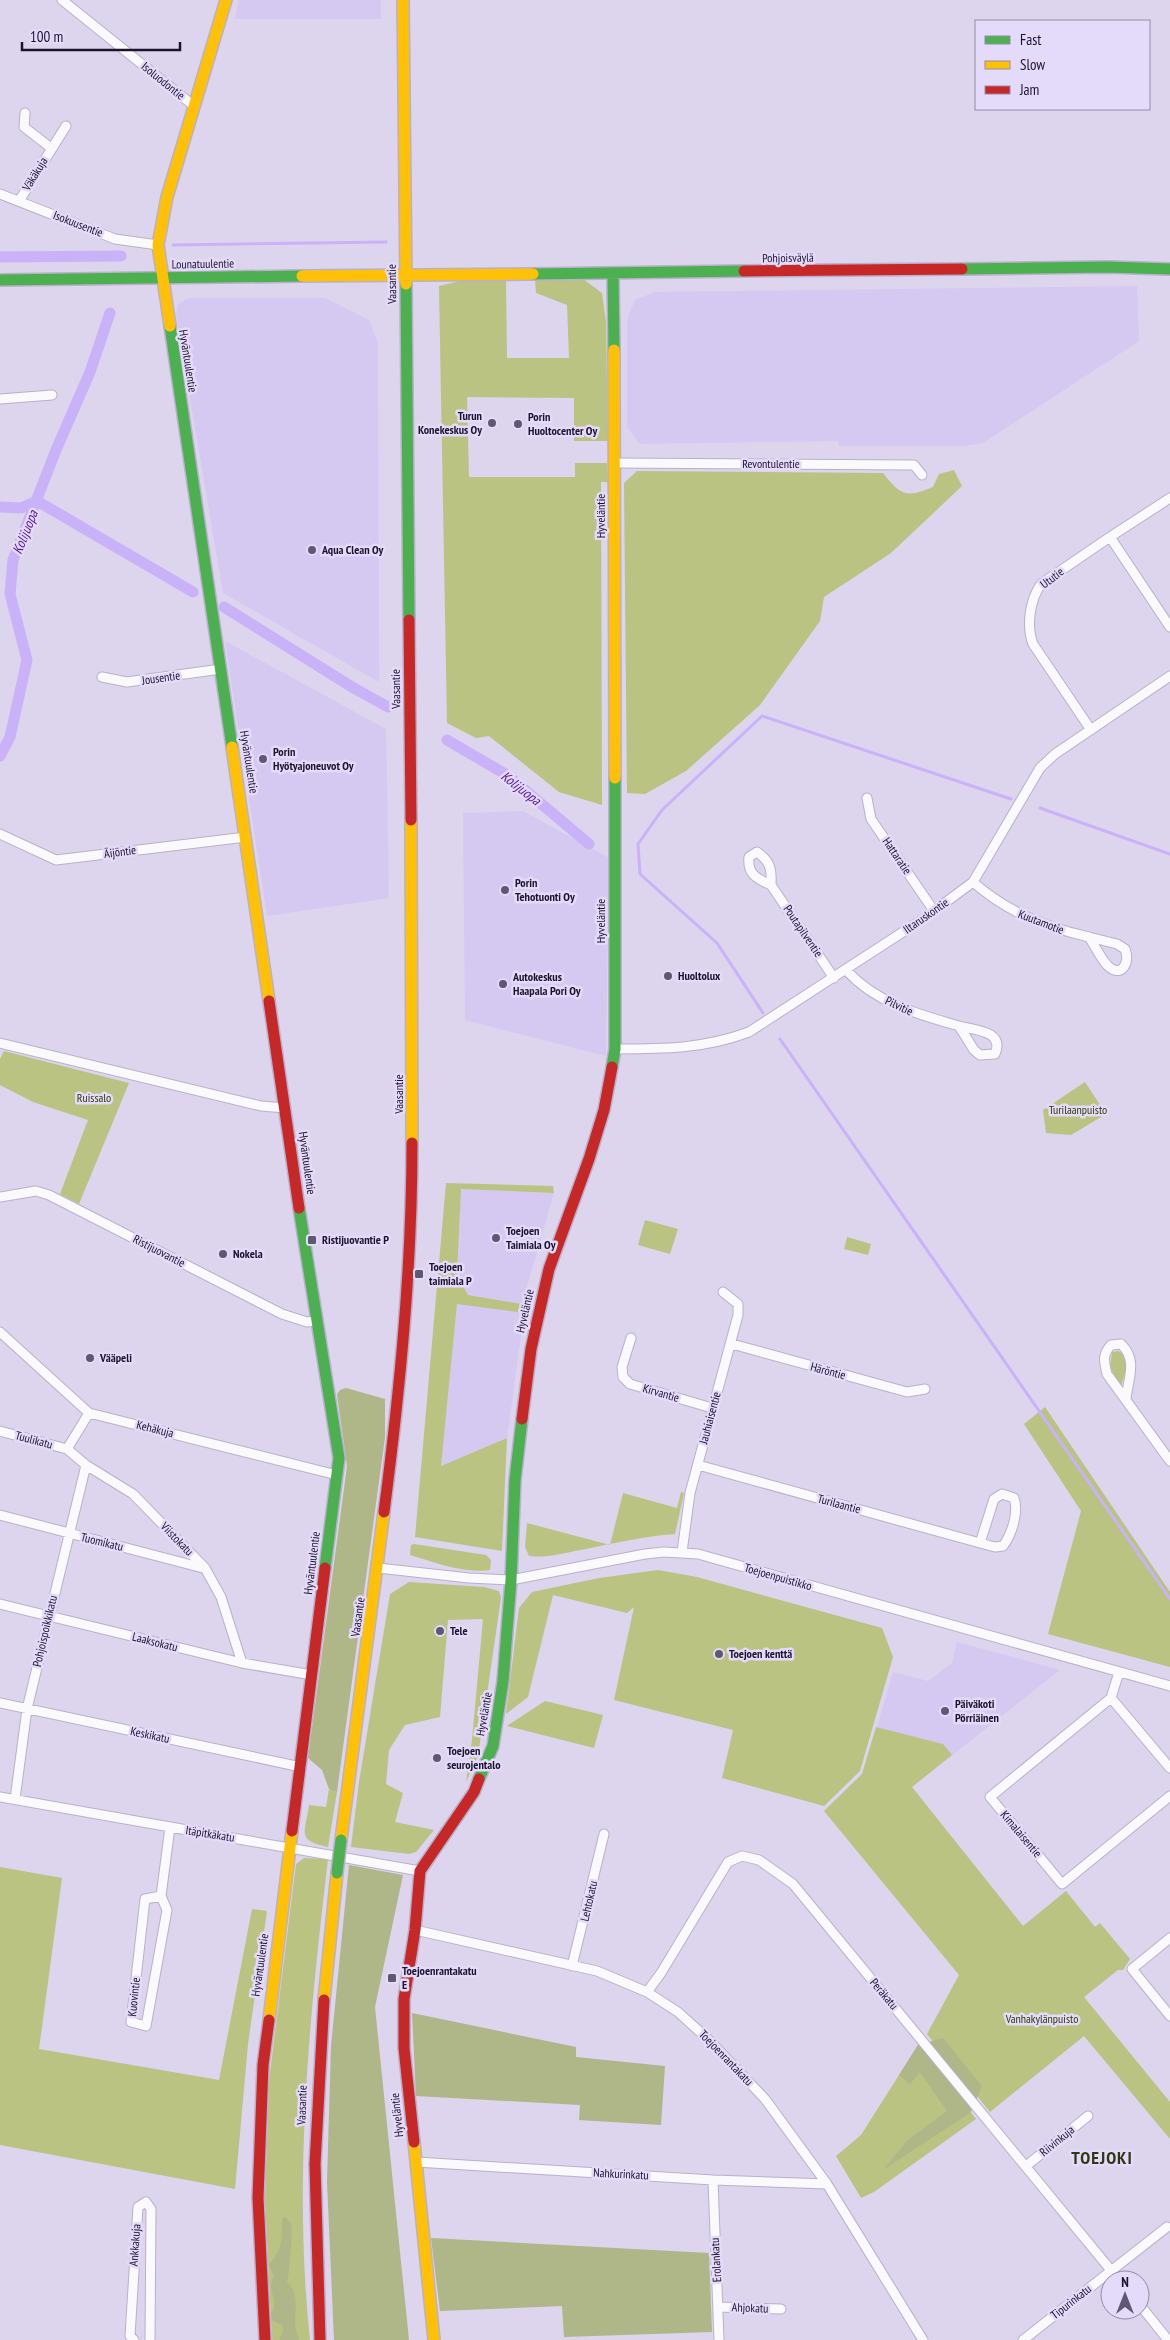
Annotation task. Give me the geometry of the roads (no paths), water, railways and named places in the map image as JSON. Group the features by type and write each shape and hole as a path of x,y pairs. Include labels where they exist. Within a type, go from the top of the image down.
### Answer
{"street":[{"name":"Isoluodontie","path":"62,0 194,106"},
{"name":"Vaasantie","path":"320,2340 314,2206 316,2104 322,2002 341,1840 400,1398 409,1263 413,1129 403,0"},
{"name":"Hyväntuulentie","path":"225,1 167,197 158,245 317,1321 336,1422 338,1458 301,1767 269,2004 259,2122 258,2198 265,2340"},
{"name":"Väkäkuja","path":"25,113 24,127 51,148"},
{"name":"Väkäkuja","path":"19,201 66,126"},
{"name":"Isokuusentie","path":"0,194 115,239 158,245"},
{"name":"Pohjoisväylä","path":"406,276 1107,267 1170,269"},
{"name":"Hyveläntie","path":"434,2340 403,2016 415,1930 420,1871 474,1792 493,1746 504,1681 521,1417 537,1316 549,1270 589,1159 604,1110 615,1049 615,463 613,273"},
{"name":"Lounatuulentie","path":"0,280 406,276"},
{"path":"0,399 52,395"},
{"name":"Revontulentie","path":"615,463 914,465 922,475"},
{"name":"Ututie","path":"1091,730 1033,644 1029,633 1029,622 1036,591 1041,584 1170,498"},
{"path":"1110,537 1170,627"},
{"name":"Jousentie","path":"102,677 127,682 220,669"},
{"name":"Iltaruskontie","path":"615,1049 692,1048 722,1042 749,1032 934,911 973,882 1040,768 1055,754 1170,676"},
{"name":"Hattaratie","path":"867,798 872,819 934,911"},
{"name":"Äijöntie","path":"0,834 56,860 246,836"},
{"name":"Kuutamotie","path":"973,882 1012,911 1034,922 1089,937 1125,949 1128,958 1127,965 1122,969 1115,970 1107,965 1089,937"},
{"name":"Poutapilventie","path":"772,885 834,978"},
{"name":"Pilvitie","path":"846,970 855,980 887,1002 912,1013 960,1026"},
{"path":"0,1043 261,1106 285,1108"},
{"name":"Ristijuovantie","path":"0,1197 36,1191 48,1195 282,1314 307,1322 317,1321"},
{"name":"Jauhiaisentie","path":"682,1552 686,1515 698,1465 712,1408 732,1344 738,1304 723,1292"},
{"name":"Kehäkuja","path":"0,1332 89,1413 337,1475"},
{"name":"Kirvantie","path":"631,1338 622,1367 622,1377 630,1384 712,1408"},
{"name":"Häröntie","path":"732,1344 907,1392 925,1389"},
{"path":"1126,1399 1132,1360 1129,1352 1121,1344 1111,1345 1104,1352 1104,1361 1113,1384 1126,1399 1170,1461"},
{"path":"67,1449 89,1413"},
{"name":"Tuulikatu","path":"0,1431 67,1449"},
{"name":"Viistokatu","path":"67,1449 86,1465 133,1494 205,1568 222,1597 242,1663"},
{"name":"Pohjoispoikkikatu","path":"15,1799 27,1708 86,1465"},
{"name":"Turilaantie","path":"698,1465 980,1543 995,1547 1003,1546 1008,1540 1017,1507 1014,1498 1002,1494 994,1499 980,1543"},
{"name":"Tuomikatu","path":"0,1515 205,1568"},
{"name":"Toejoenpuistikko","path":"378,1568 469,1578 511,1580 645,1554 682,1552 698,1554 1170,1686"},
{"name":"Laaksokatu","path":"0,1604 242,1663 312,1675"},
{"path":"1119,1672 1111,1698 1170,1768"},
{"name":"Kimalaisentie","path":"1111,1698 990,1797 1062,1884 1170,1796"},
{"name":"Keskikatu","path":"0,1703 301,1767"},
{"name":"Itäpitkäkatu","path":"0,1797 420,1871"},
{"name":"Kuovintie","path":"161,1896 146,1898 131,2022 146,2026 167,1910 161,1896 170,1827"},
{"name":"Lehtokatu","path":"572,1966 604,1834"},
{"name":"Peräkatu","path":"647,1992 661,1973 728,1862 742,1856 759,1860 793,1884 1111,2270"},
{"name":"Toejoenrantakatu","path":"415,1930 597,1971 647,1992 685,2018 758,2091 827,2184 923,2340"},
{"path":"1170,1938 1132,1970 1170,2016"},
{"name":"Riivinkuja","path":"1026,2166 1088,2116"},
{"name":"Nahkurinkatu","path":"416,2162 713,2180 827,2184"},
{"name":"Erolankatu","path":"713,2180 719,2340"},
{"name":"Ankkakuja","path":"134,2340 130,2336 138,2207 146,2202 151,2209 150,2340"},
{"name":"Tipurinkatu","path":"1111,2270 1167,2228"},
{"name":"Tipurinkatu","path":"1023,2340 1100,2279"},
{"name":"Ahjokatu","path":"718,2308 781,2309"},
{"path":"1150,2318 1168,2340"}],"waterway":[{"path":"173,245 386,242"},
{"path":"0,257 121,256"},
{"name":"Kolijuopa","path":"0,756 10,737 27,660 10,594 13,560 56,450 90,372 110,313"},
{"path":"0,507 21,508 37,501 193,592"},
{"name":"Kolijuopa","path":"224,607 352,687 388,707"},
{"path":"763,1013 717,943 640,874 638,844 662,810 762,716 1011,799"},
{"name":"Kolijuopa","path":"447,740 507,775 589,844"},
{"path":"1040,808 1170,854"},
{"path":"780,1039 1170,1599"}],"place":[{"name":"Turun Konekeskus Oy","path":"492,423"},
{"name":"Porin Huoltocenter Oy","path":"518,424"},
{"name":"Aqua Clean Oy","path":"312,550"},
{"name":"Porin Hyötyajoneuvot Oy","path":"263,759"},
{"name":"Porin Tehotuonti Oy","path":"505,890"},
{"name":"Huoltolux","path":"668,976"},
{"name":"Autokeskus Haapala Pori Oy","path":"503,984"},
{"name":"Toejoen Taimiala Oy","path":"496,1238"},
{"name":"Ristijuovantie P","path":"312,1240"},
{"name":"Nokela","path":"223,1254"},
{"name":"Toejoen taimiala P","path":"419,1274"},
{"name":"Vääpeli","path":"90,1358"},
{"name":"Tele","path":"440,1631"},
{"name":"Toejoen kenttä","path":"719,1654"},
{"name":"Päiväkoti Pörriäinen","path":"945,1711"},
{"name":"Toejoen seurojentalo","path":"437,1758"},
{"name":"Toejoenrantakatu E","path":"392,1978"}],"district":[{"name":"TOEJOKI","path":"1102,2158"}],"park label":[{"name":"Ruissalo","path":"94,1098"},
{"name":"Turilaanpuisto","path":"1078,1110"},
{"name":"Vanhakylänpuisto","path":"1042,2019"}]}
